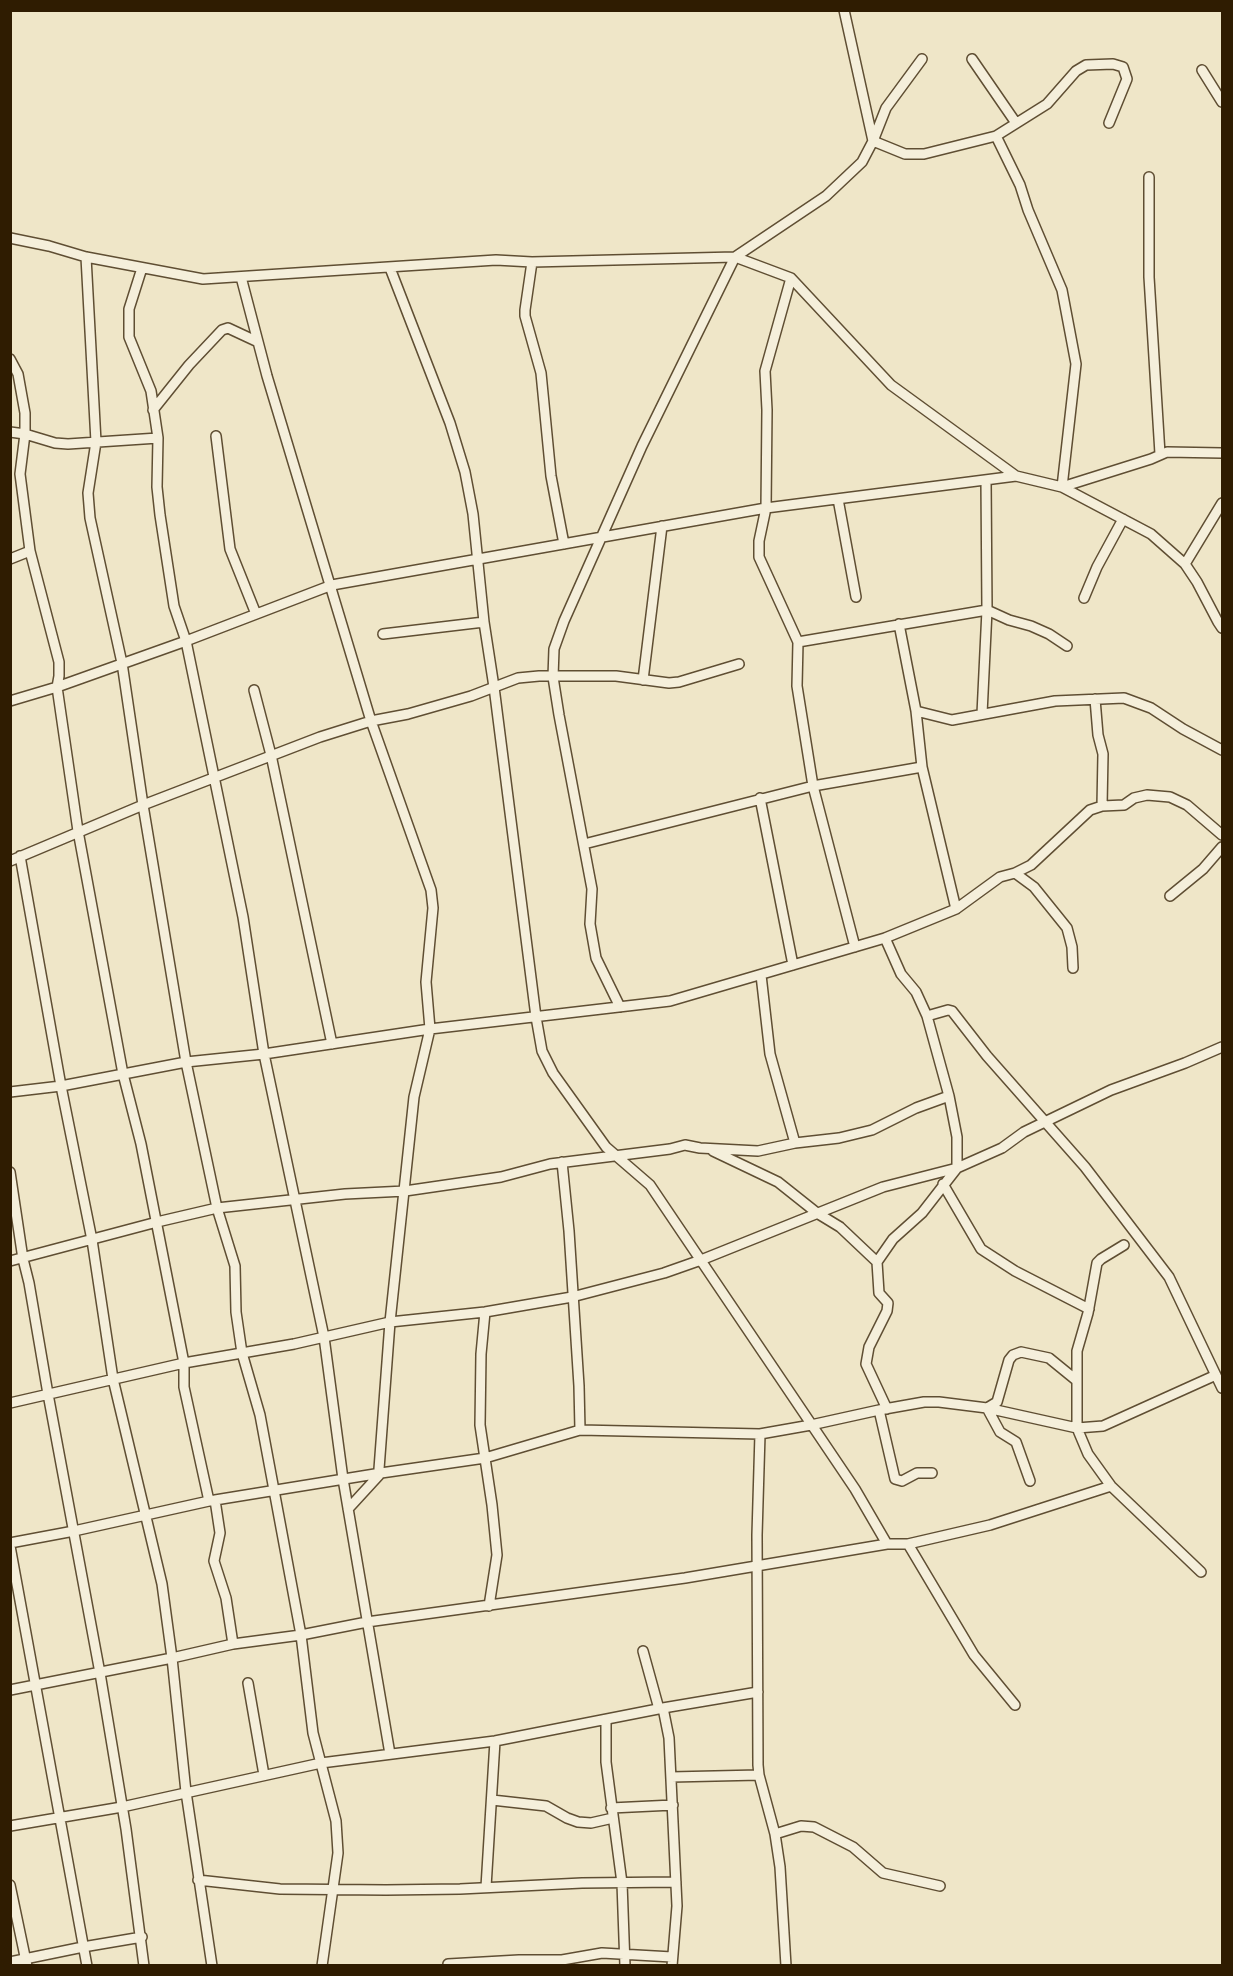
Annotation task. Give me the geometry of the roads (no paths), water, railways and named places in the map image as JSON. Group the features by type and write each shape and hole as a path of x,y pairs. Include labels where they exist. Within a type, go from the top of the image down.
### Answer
{"street":[{"path":"844,10 873,141"},
{"path":"620,1007 596,958 590,924 592,889 559,715 553,677 554,649 564,621 642,446 735,257 826,196 862,162 886,108 922,59"},
{"path":"972,59 1016,123"},
{"path":"873,141 905,154 924,154 996,136 1047,104 1076,71 1086,65 1096,64 1113,64 1123,67 1127,79 1109,123"},
{"path":"1202,70 1222,102"},
{"path":"996,136 1020,185 1028,210 1062,290 1076,364 1062,487"},
{"path":"1149,177 1149,277 1160,454"},
{"path":"10,238 86,257 203,279 496,260 532,262 735,257 791,278 891,385 1016,476"},
{"path":"86,257 96,442 88,493 90,518 122,663 186,1062 217,1208 235,1266 236,1312 242,1353 260,1415 301,1635 313,1733 336,1821 338,1853 322,1965"},
{"path":"532,262 525,316 541,372 551,476 564,544"},
{"path":"142,268 129,309 129,337 151,392 158,438 157,487 160,515 174,606 186,641 215,778 243,917 264,1053 324,1337 348,1509 390,1754"},
{"path":"390,268 450,423 465,472 542,1051 553,1073 606,1147 650,1185 855,1490 887,1544"},
{"path":"241,277 258,342 371,721 431,890 433,908 426,982 430,1029 414,1097 390,1322 379,1469 381,1473"},
{"path":"791,278 765,371 766,508 759,541 759,557 798,642 797,686 813,786 855,947"},
{"path":"153,410 189,365 222,330 228,328 258,342"},
{"path":"10,358 18,374 23,396 25,434 20,474 30,551 58,662 57,687 78,831 123,1074 141,1143 184,1363 184,1387 220,1533 214,1562 225,1598 233,1644"},
{"path":"10,432 55,443 158,438"},
{"path":"216,436 230,549 256,614"},
{"path":"1062,487 1167,452 1222,453"},
{"path":"10,701 57,687 186,641 332,585 766,508 1016,476 1062,487 1151,534 1185,564 1221,623"},
{"path":"982,714 987,610 986,480"},
{"path":"838,499 856,597"},
{"path":"1185,564 1222,503"},
{"path":"1084,598 1097,567 1123,519"},
{"path":"643,680 662,526"},
{"path":"10,559 30,551"},
{"path":"798,642 987,610 1049,634 1067,646"},
{"path":"383,634 484,622"},
{"path":"899,624 916,711 922,767 956,909"},
{"path":"10,861 78,831 271,755 371,721 408,714 518,678 616,676 669,683 739,664"},
{"path":"254,690 271,755 332,1044"},
{"path":"916,711 952,720 1055,700 1124,698 1151,708 1222,750"},
{"path":"1095,699 1098,735 1103,754 1101,806"},
{"path":"584,844 760,798 813,786 922,767"},
{"path":"10,1092 61,1086 186,1062 430,1029 670,1001 885,938 956,909 1000,877 1031,865 1090,810 1101,806 1124,805 1134,798 1147,795 1170,797 1187,806 1222,834"},
{"path":"760,798 793,965"},
{"path":"1170,896 1203,869 1222,847"},
{"path":"20,856 61,1086 92,1240 113,1379 159,1572 172,1658 186,1792 212,1965"},
{"path":"1015,873 1034,887 1066,928 1072,947 1073,968"},
{"path":"885,938 902,974 916,992 927,1016 949,1096 957,1137 957,1168 922,1213 892,1239 877,1262 879,1293 888,1303 887,1311 870,1347 866,1364 883,1409 895,1479 903,1481 917,1473 932,1473"},
{"path":"761,975 770,1054 795,1143"},
{"path":"927,1016 952,1011 987,1056 1085,1167 1169,1277 1222,1388"},
{"path":"10,1403 184,1363 324,1337 390,1322 485,1312 572,1297 664,1273 883,1187 957,1168 1002,1148 1024,1132 1111,1090 1222,1047"},
{"path":"10,1261 217,1208 345,1194 405,1191 501,1177 562,1162 670,1149 685,1145 708,1149 758,1151 795,1143 839,1138 872,1130 916,1108 949,1096"},
{"path":"708,1149 778,1182 817,1213 840,1227 877,1262"},
{"path":"562,1162 569,1231 580,1430"},
{"path":"10,1172 23,1259 100,1673 142,1937 144,1965"},
{"path":"943,1184 981,1249 1015,1271 1089,1309"},
{"path":"1124,1245 1097,1263 1089,1309 1077,1351 1077,1428 1088,1454 1111,1486 1201,1572"},
{"path":"485,1312 481,1354 480,1425 497,1555 489,1606"},
{"path":"987,1408 997,1402 1012,1355 1021,1352 1049,1358 1076,1380"},
{"path":"87,1965 10,1545 212,1500 485,1458 580,1430 760,1434 924,1402 987,1408 1077,1428 1103,1426 1216,1375"},
{"path":"987,1408 1000,1432 1016,1442 1030,1481"},
{"path":"760,1434 757,1566 759,1775 775,1834 780,1867 786,1965"},
{"path":"348,1509 381,1473"},
{"path":"10,1690 233,1644 301,1635 367,1622 685,1578 887,1544 908,1544 990,1525 1111,1486"},
{"path":"908,1544 974,1655 1015,1705"},
{"path":"448,1964 562,1960 602,1953 672,1963 677,1906 669,1738 643,1651"},
{"path":"248,1683 264,1775"},
{"path":"10,1826 122,1807 321,1763 495,1741 661,1708 758,1692"},
{"path":"606,1720 606,1762 622,1883 625,1965"},
{"path":"486,1887 495,1741"},
{"path":"671,1777 759,1775"},
{"path":"492,1800 546,1806 567,1818 591,1823 612,1813 673,1805"},
{"path":"775,1834 801,1826 814,1827 853,1847 883,1873 940,1886"},
{"path":"198,1880 280,1889 460,1889 676,1882"},
{"path":"10,1885 26,1962"},
{"path":"10,1962 26,1962 83,1947 142,1937"}]}
